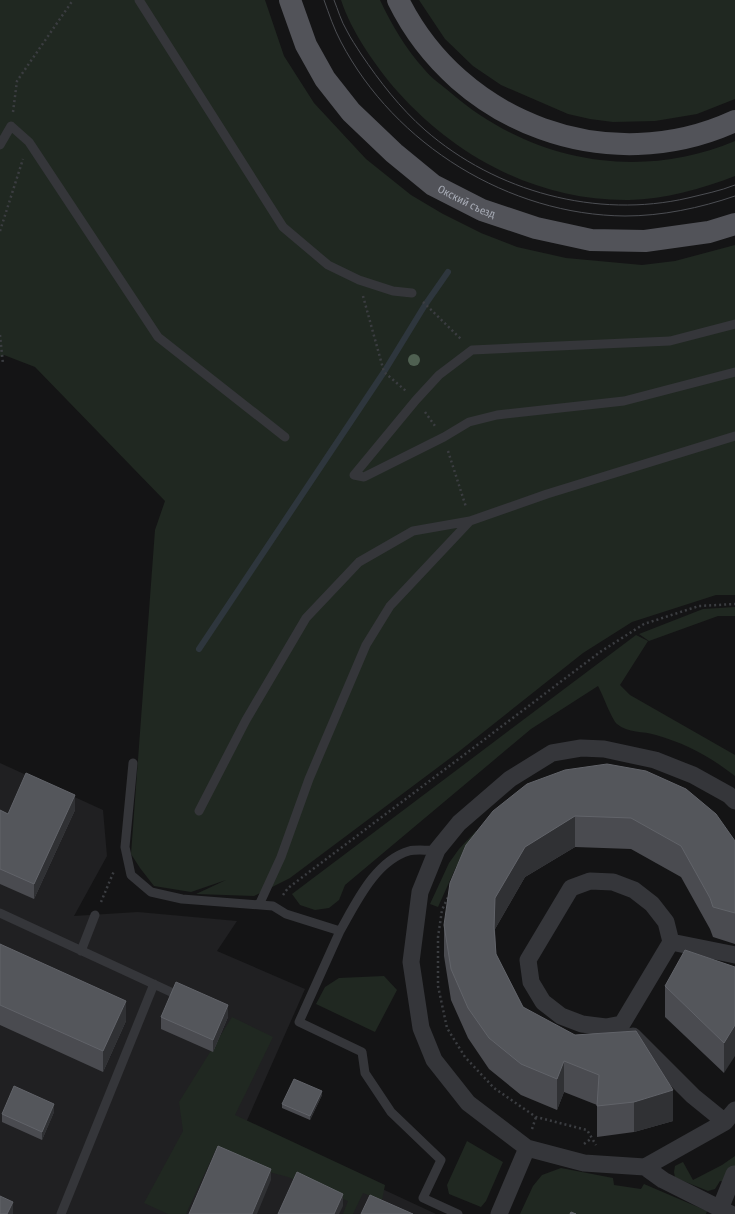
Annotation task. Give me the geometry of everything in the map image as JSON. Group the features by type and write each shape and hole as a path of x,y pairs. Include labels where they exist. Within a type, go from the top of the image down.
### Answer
{"main road":[{"name":"Окский съезд","path":"290,0 306,45 325,79 350,112 394,153 433,184 482,210 536,228 592,240 645,241 709,232 735,224"},
{"path":"398,0 410,23 444,67 463,84 484,99 515,117 538,127 566,137 625,145 661,143 688,138 714,131 735,121"}],"street":[{"path":"734,1174 725,1211 663,1180 645,1167 584,1163 526,1148 468,1103 434,1060 421,1028 411,962 420,892 437,850 459,823 510,779 552,753 581,748 604,749 655,760 693,775 729,795 735,801"},
{"path":"590,881 613,882 634,890 652,904 666,922 671,942 622,1024 606,1027 582,1024 561,1016 544,1002 531,982 528,960 572,888 590,881"},
{"path":"671,942 735,955"},
{"path":"622,1024 693,1096 730,1116"},
{"path":"645,1167 730,1116"},
{"path":"498,1214 526,1148"}],"lane":[{"path":"139,0 283,227 328,265 359,280 393,291 412,293"},
{"path":"0,145 11,126 29,142 158,337 285,438"},
{"path":"735,324 670,341 472,350 439,375 416,400 354,475 364,477 444,437 469,422 496,415 624,401 735,372"},
{"path":"199,811 246,720 306,618 359,562 413,531 470,521 547,494 735,436"},
{"path":"259,905 281,857 308,779 366,645 390,606 470,521"},
{"path":"133,763 125,847 132,875 151,892 182,899 273,906 286,914 340,931"},
{"path":"437,850 409,851 390,860 367,884 340,931 299,1022 362,1052 365,1073 391,1112 441,1160 424,1198 458,1214"},
{"path":"0,913 173,993"},
{"path":"81,950 95,915"},
{"path":"61,1214 154,984"}],"path":[{"path":"11,126 17,81 73,0"},
{"path":"0,231 29,142"},
{"path":"412,293 472,350"},
{"path":"0,335 3,364"},
{"path":"273,906 288,888 600,652 644,624 699,606 735,604"},
{"path":"95,915 125,847"}],"shaded area":[{"path":"0,0 265,0 284,56 314,103 366,159 411,195 443,214 481,233 517,247 566,258 642,265 675,261 735,245 735,595 716,595 632,622 583,653 457,753 290,878 254,896 196,894 226,880 191,892 154,886 131,854 155,530 165,501 35,367 4,355 0,357"},
{"path":"341,0 380,0 405,45 430,75 482,116 515,135 550,149 586,158 623,162 661,160 698,153 735,141 735,176 710,185 670,195 656,198 629,200 596,198 563,193 532,184 502,171 473,155 446,137 421,116 398,92 365,48 345,12"},
{"path":"419,0 735,0 735,99 697,114 655,121 613,122 568,114 501,85 473,66 445,39"},
{"path":"735,607 735,616 718,616 649,641 639,634 703,609"},
{"path":"636,635 648,641 620,685 630,695 735,755 735,776 716,762 678,742 621,727 612,717 598,686 531,729 345,885 339,900 329,908 315,910 300,905 292,894"},
{"path":"0,763 103,810 107,856 74,916 138,912 237,921 217,951 305,989 245,1125 436,1214 0,1214"},
{"path":"476,831 480,834 456,867 438,907 430,904 449,863 459,849"},
{"path":"384,976 397,990 375,1032 316,1004 325,987 339,978"},
{"path":"232,1017 273,1037 235,1115 385,1185 382,1200 363,1193 353,1214 343,1214 348,1201 288,1177 269,1172 216,1149 186,1214 168,1214 144,1203 183,1131 179,1102"},
{"path":"467,1141 503,1162 486,1201 481,1207 449,1194 447,1185"},
{"path":"735,1156 735,1171 725,1182 720,1181 715,1189 708,1191 675,1177 675,1166 683,1162 693,1180 722,1165"},
{"path":"561,1168 613,1178 614,1185 641,1189 644,1184 707,1211 706,1214 520,1214 533,1186 542,1175"}],"building":[{"path":"607,764 646,771 686,789 716,814 735,841 735,913 713,907 710,898 681,846 631,818 575,816 525,847 495,898 494,927 496,954 523,1007 575,1035 636,1031 673,1090 634,1102 597,1106 599,1075 564,1061 557,1079 521,1064 489,1038 468,1008 451,969 444,925 450,883 466,845 493,811 527,784 565,770"},
{"path":"26,773 75,795 34,884 0,869 0,810 8,814"},
{"path":"0,944 126,1001 103,1051 0,1005"},
{"path":"685,950 735,967 735,1025 724,1043 665,986"},
{"path":"176,982 228,1005 213,1040 161,1017"},
{"path":"294,1079 322,1091 310,1116 282,1104"},
{"path":"14,1086 54,1104 42,1132 2,1114"},
{"path":"218,1146 271,1169 252,1214 189,1214"},
{"path":"297,1172 343,1194 334,1214 278,1214"},
{"path":"370,1195 413,1214 361,1214"},
{"path":"0,1196 13,1202 7,1214 0,1214"}],"waterway":[{"path":"199,649 384,372 425,305 448,272"}],"tram line":[{"path":"324,0 341,42 364,79 392,112 424,142 460,167 498,188 539,203 582,212 625,216 667,213 708,204 735,196"},
{"path":"334,0 343,23 361,54 399,104 425,130 453,152 483,170 515,184 549,195 584,202 618,205 653,204 688,198 718,191 735,185"}]}
